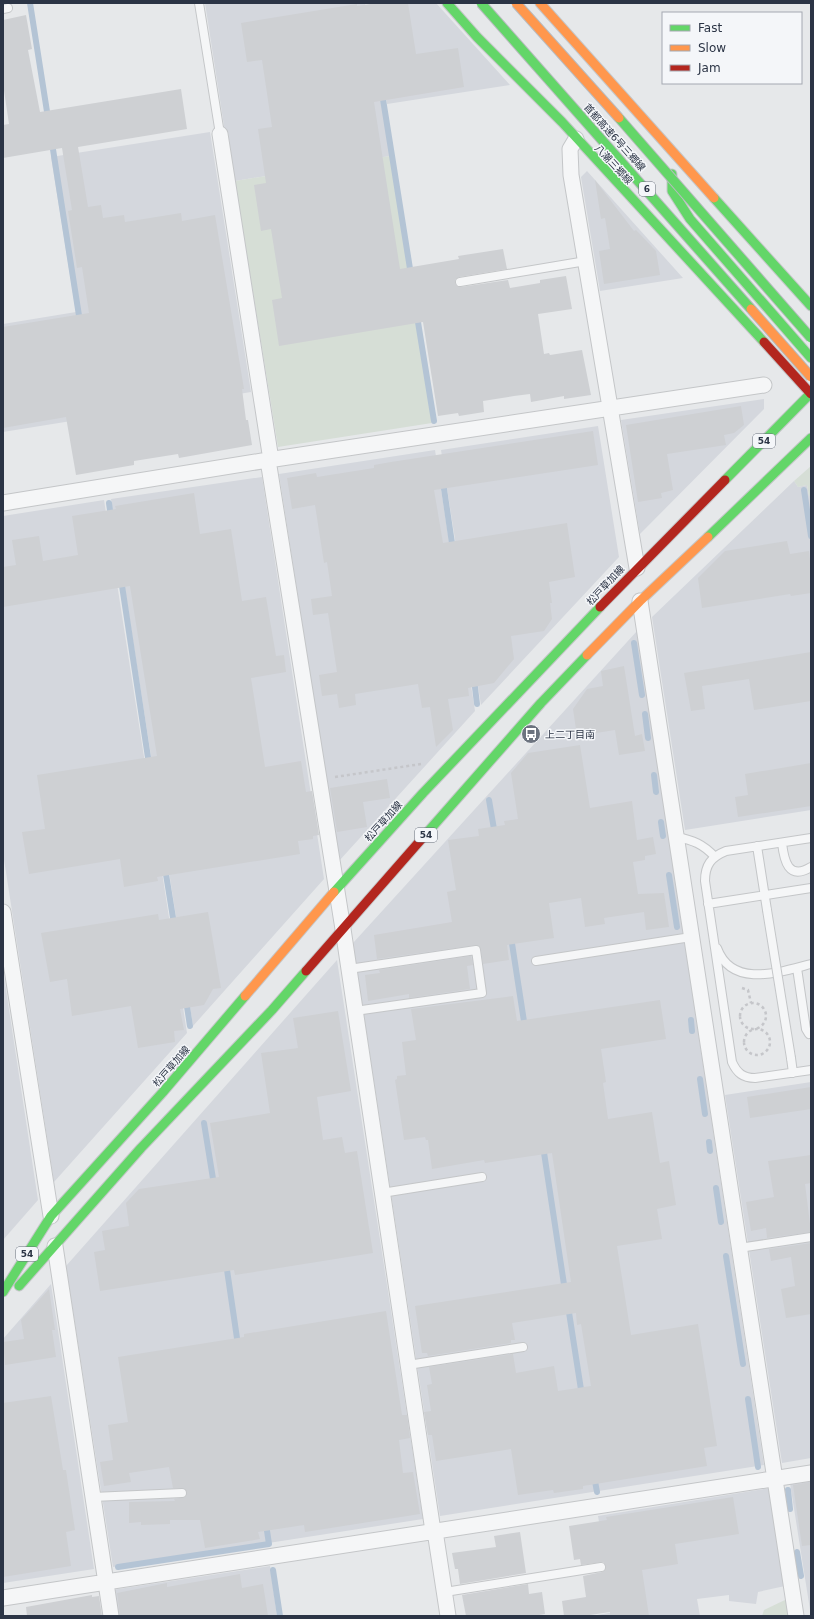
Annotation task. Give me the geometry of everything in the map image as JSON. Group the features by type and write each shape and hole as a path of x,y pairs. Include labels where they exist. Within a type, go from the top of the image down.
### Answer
{"main road":[{"name":"八潮三郷線","path":"447,3 477,37 562,122 811,394"},
{"name":"首都高速6号三郷線","path":"481,3 811,377"},
{"name":"首都高速6号三郷線","path":"516,3 688,195 811,338"},
{"path":"544,6 673,153 811,306"},
{"path":"673,153 672,191 690,219 811,358"},
{"name":"松戸草加線","path":"6,1295 51,1216 163,1092 336,890 423,793 637,568 811,394"},
{"name":"松戸草加線","path":"6,1295 55,1246 141,1148 244,1040 541,703 640,601 811,438"}],"street":[{"path":"562,122 609,81"},
{"path":"220,134 318,780 343,929 408,1365 448,1616"},
{"path":"576,139 570,149 572,175 637,568"},
{"path":"3,503 269,460 764,385"},
{"path":"640,601 796,1616"},
{"path":"3,912 51,1216"},
{"path":"55,1246 111,1616"},
{"path":"3,1598 811,1473"}],"lane":[{"path":"199,3 220,134"},
{"path":"460,282 586,262"},
{"path":"676,836 702,844 715,857"},
{"path":"811,838 726,851 709,862 705,871 708,904 732,1062 735,1069 740,1075 748,1078 811,1070"},
{"path":"782,842 784,861 791,868 802,871 811,867"},
{"path":"757,846 793,1072"},
{"path":"708,904 811,888"},
{"path":"536,961 691,936"},
{"path":"714,938 719,954 731,967 747,975 764,975 811,964"},
{"path":"349,969 476,950 482,993 355,1011"},
{"path":"797,968 806,1029 809,1034 811,1033"},
{"path":"382,1193 482,1177"},
{"path":"739,1248 811,1237"},
{"path":"408,1365 522,1347"},
{"path":"93,1497 182,1493"},
{"path":"445,1592 601,1567"}],"path":[{"path":"318,780 424,764"},
{"path":"739,987 748,990 751,1003"},
{"path":"751,1003 741,1010 740,1018 744,1026 754,1029 764,1030 769,1037 770,1042 767,1050 759,1055 751,1054 744,1044 745,1036 754,1029 763,1024 766,1016 763,1007 755,1003 751,1003"}],"shaded area":[{"path":"205,3 365,3 390,156 235,181 228,132 225,132"},
{"path":"371,3 436,3 510,85 387,104"},
{"path":"210,132 251,392 3,432 3,324 76,312 51,157"},
{"path":"390,156 432,423 278,447 235,181"},
{"path":"587,171 683,278 600,291 581,177"},
{"path":"764,399 764,409 640,534 621,420"},
{"path":"598,426 619,557 481,705 441,450"},
{"path":"435,450 475,711 339,861 279,474"},
{"path":"811,466 811,496 809,496 807,485 798,487 794,481"},
{"path":"262,477 324,879 193,1026 111,499"},
{"path":"794,481 798,487 807,485 809,496 811,496 811,810 685,830 652,617"},
{"path":"104,500 187,1033 54,1182 3,853 3,516"},
{"path":"637,631 764,1465 440,1516 353,943"},
{"path":"337,960 423,1519 113,1567 66,1266"},
{"path":"3,970 38,1200 3,1240"},
{"path":"811,1082 811,1458 782,1463 725,1095"},
{"path":"51,1284 94,1569 3,1583 3,1339"},
{"path":"811,1479 811,1616 790,1483"},
{"path":"770,1488 785,1586 758,1592 756,1604 729,1601 729,1595 697,1599 700,1616 592,1616 614,1612 598,1516"},
{"path":"270,1566 277,1616 116,1616 112,1590"},
{"path":"787,1599 790,1616 762,1616 764,1610"}],"building":[{"path":"377,3 408,3 416,54 458,48 464,87 374,102 400,269 459,259 458,256 503,249 507,269 459,277 455,280 456,285 461,287 508,280 510,288 540,283 540,280 566,276 572,309 538,314 544,354 549,353 550,355 582,350 591,395 564,399 564,396 531,402 530,394 514,396 483,401 484,412 459,416 458,413 438,416 423,322 279,346 272,300 282,298 271,229 261,231 254,185 266,183 258,129 272,127 262,60 247,62 241,23 357,4 357,6"},
{"path":"26,15 32,49 28,50 40,112 181,89 187,129 78,147 88,207 101,205 103,218 124,215 125,222 181,213 182,221 215,215 244,389 242,389 246,420 248,420 252,445 179,458 178,454 134,461 134,465 76,475 66,417 3,428 3,327 89,313 82,267 77,268 68,211 72,210 62,148 3,158 3,125 9,124 3,84 3,20"},
{"path":"595,180 634,231 636,230 656,251 660,275 604,284 599,251 610,249 605,218 601,219"},
{"path":"741,406 744,425 734,433 724,435 726,445 667,454 673,490 661,493 662,498 638,502 626,425"},
{"path":"593,431 598,465 434,490 443,543 567,523 575,577 549,582 552,603 550,603 552,619 544,631 511,636 514,659 494,683 468,688 469,696 448,699 453,730 436,747 430,707 422,708 418,684 355,694 356,705 339,708 337,694 322,696 319,675 337,672 328,613 313,615 311,599 332,596 327,562 324,563 315,505 292,509 287,478 316,473 317,477 374,468 374,465 391,462"},
{"path":"194,493 200,534 231,529 242,601 266,597 276,656 284,655 286,672 251,678 265,767 301,761 306,792 312,791 319,835 313,836 313,839 298,841 300,854 157,877 158,881 124,887 120,859 29,874 22,832 45,829 37,775 157,756 130,586 3,607 3,567 16,565 12,540 39,536 43,561 78,555 72,516 116,509 115,506"},
{"path":"787,541 790,554 809,551 811,567 811,593 791,596 790,594 702,608 698,578 725,551"},
{"path":"811,652 811,701 754,710 749,679 702,686 705,709 691,711 684,673"},
{"path":"624,666 635,736 642,734 645,751 619,755 615,730 577,736 573,709 587,689 603,686 601,671"},
{"path":"580,745 590,808 632,801 637,840 653,837 656,854 645,856 645,860 633,862 638,894 664,893 669,927 646,930 644,912 604,918 605,924 585,927 581,898 549,903 554,938 507,945 509,960 483,964 481,949 476,945 377,959 374,935 452,922 447,892 456,890 448,840 479,836 478,829 505,825 504,821 518,819 511,773 528,753"},
{"path":"811,763 811,806 738,817 735,797 748,795 745,774"},
{"path":"387,779 390,798 363,802 367,827 337,832 330,788"},
{"path":"208,912 221,988 213,989 204,1005 180,1009 184,1030 174,1031 175,1042 138,1048 131,1006 72,1016 67,979 50,982 41,933 158,914 159,920"},
{"path":"471,956 473,965 467,966 470,989 409,998 409,994 368,1001 365,975 380,973 379,970"},
{"path":"513,996 517,1021 660,1000 666,1039 601,1049 606,1082 603,1083 608,1119 652,1112 660,1163 669,1161 676,1205 657,1209 662,1239 617,1246 631,1335 698,1324 717,1446 704,1448 707,1466 583,1486 583,1489 554,1493 553,1490 518,1495 511,1449 436,1461 432,1435 428,1435 424,1412 431,1411 427,1385 432,1384 429,1367 513,1354 516,1373 554,1366 558,1391 591,1386 581,1324 577,1325 576,1313 512,1323 515,1340 511,1340 511,1343 428,1356 427,1353 422,1353 415,1306 571,1282 552,1153 485,1163 484,1160 432,1169 428,1140 426,1140 425,1137 404,1140 395,1080 397,1079 397,1076 406,1075 402,1042 416,1040 411,1009"},
{"path":"338,1011 351,1091 317,1097 323,1140 342,1137 345,1153 357,1151 373,1253 235,1275 234,1270 100,1291 94,1252 105,1250 102,1231 129,1226 126,1203 139,1189 219,1177 210,1123 270,1113 261,1053 298,1048 293,1018"},
{"path":"811,1087 811,1109 750,1118 747,1097"},
{"path":"811,1155 811,1183 805,1184 811,1232 767,1238 766,1228 751,1231 746,1202 774,1197 768,1161"},
{"path":"811,1243 811,1314 786,1318 781,1289 795,1286 791,1257 771,1261 769,1249"},
{"path":"49,1289 55,1330 52,1330 56,1357 5,1365 3,1342 24,1339 21,1320"},
{"path":"386,1311 402,1415 407,1415 410,1438 399,1440 403,1473 413,1472 420,1514 305,1532 304,1525 258,1532 260,1539 205,1548 200,1520 170,1520 170,1524 141,1525 141,1522 129,1523 129,1502 175,1501 174,1499 185,1497 187,1492 184,1488 173,1488 169,1467 129,1473 131,1482 104,1486 100,1462 113,1460 108,1425 128,1422 118,1357 244,1337 244,1334"},
{"path":"51,1396 63,1470 66,1470 75,1530 66,1532 71,1566 3,1577 3,1403"},
{"path":"811,1482 811,1545 802,1546 793,1485"},
{"path":"733,1497 739,1534 675,1544 678,1564 642,1570 649,1616 610,1616 610,1612 583,1616 564,1616 562,1601 586,1597 583,1576 602,1572 606,1567 603,1562 581,1565 580,1559 574,1560 569,1526 607,1520 606,1517"},
{"path":"520,1532 526,1573 460,1584 458,1569 455,1569 452,1553 496,1547 494,1536"},
{"path":"240,1574 242,1588 263,1584 268,1616 120,1616 117,1593 167,1583 167,1587"},
{"path":"528,1584 529,1594 542,1592 545,1614 533,1616 466,1616 462,1595"},
{"path":"92,1595 92,1597 99,1596 102,1616 27,1616 26,1607"}],"waterway":[{"path":"30,3 48,118"},
{"path":"382,93 411,275"},
{"path":"52,143 80,322"},
{"path":"417,316 434,421"},
{"path":"443,482 453,550"},
{"path":"804,490 811,536"},
{"path":"109,503 111,517"},
{"path":"121,579 149,764"},
{"path":"634,643 642,695"},
{"path":"474,679 477,704"},
{"path":"645,714 648,738"},
{"path":"654,775 656,792"},
{"path":"489,800 495,835"},
{"path":"661,822 663,836"},
{"path":"165,868 174,924"},
{"path":"669,875 677,927"},
{"path":"511,937 525,1028"},
{"path":"186,1000 190,1026"},
{"path":"691,1020 692,1031"},
{"path":"700,1079 705,1114"},
{"path":"204,1123 214,1185"},
{"path":"709,1142 710,1151"},
{"path":"543,1146 565,1291"},
{"path":"716,1188 721,1222"},
{"path":"726,1256 743,1364"},
{"path":"226,1263 238,1345"},
{"path":"568,1306 582,1396"},
{"path":"748,1399 758,1467"},
{"path":"594,1476 597,1492"},
{"path":"788,1490 790,1509"},
{"path":"118,1567 269,1544 266,1524"},
{"path":"797,1552 801,1576"},
{"path":"273,1570 280,1616"}],"traffic: fast":[{"path":"447,3 477,37 562,122 764,342"},
{"path":"481,3 751,309"},
{"path":"619,118 811,338"},
{"path":"672,174 672,191 690,219 811,358"},
{"path":"714,198 811,306"},
{"path":"725,480 811,393"},
{"path":"708,537 811,438"},
{"path":"334,892 423,793 600,607"},
{"path":"426,834 541,703 587,655"},
{"path":"19,1286 141,1148 272,1010 306,971"},
{"path":"3,1292 51,1216 163,1092 245,996"}],"traffic: slow":[{"path":"516,3 619,118"},
{"path":"540,3 714,198"},
{"path":"751,309 811,377"},
{"path":"587,655 640,601 708,537"},
{"path":"245,996 334,892"}],"traffic: jam":[{"path":"764,342 811,394"},
{"path":"600,607 725,480"},
{"path":"306,971 426,834"}],"place":[{"name":"上二丁目南","path":"531,734"}]}
